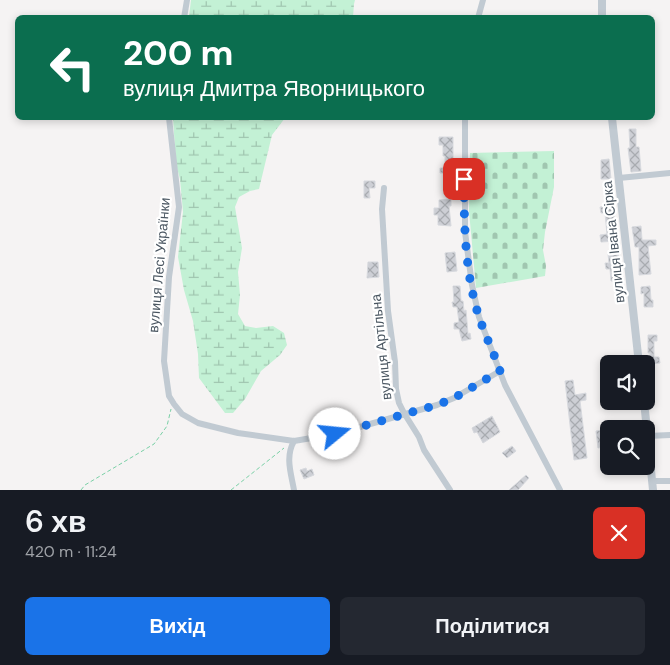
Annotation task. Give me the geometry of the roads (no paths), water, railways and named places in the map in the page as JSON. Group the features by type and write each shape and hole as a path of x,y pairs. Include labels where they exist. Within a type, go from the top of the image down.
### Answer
{"street":[{"path":"184,15 187,0"},
{"path":"479,15 483,0"},
{"path":"602,0 602,15"},
{"name":"вулиця Лесі Українки","path":"169,120 179,207 169,277 165,328 164,361 169,396 178,410 198,423 238,433 294,441"},
{"path":"466,120 464,232 467,258 479,317 518,413 560,490"},
{"name":"вулиця Івана Сірка","path":"612,120 639,355"},
{"path":"619,178 670,172"},
{"name":"вулиця Артільна","path":"384,188 382,209 388,310 399,403 419,437 424,450 450,490"},
{"path":"294,490 289,461 290,449 294,441 335,434 437,405 454,398 500,371"},
{"path":"655,436 670,435"},
{"path":"652,475 653,490"},
{"path":"653,481 670,481"}]}
